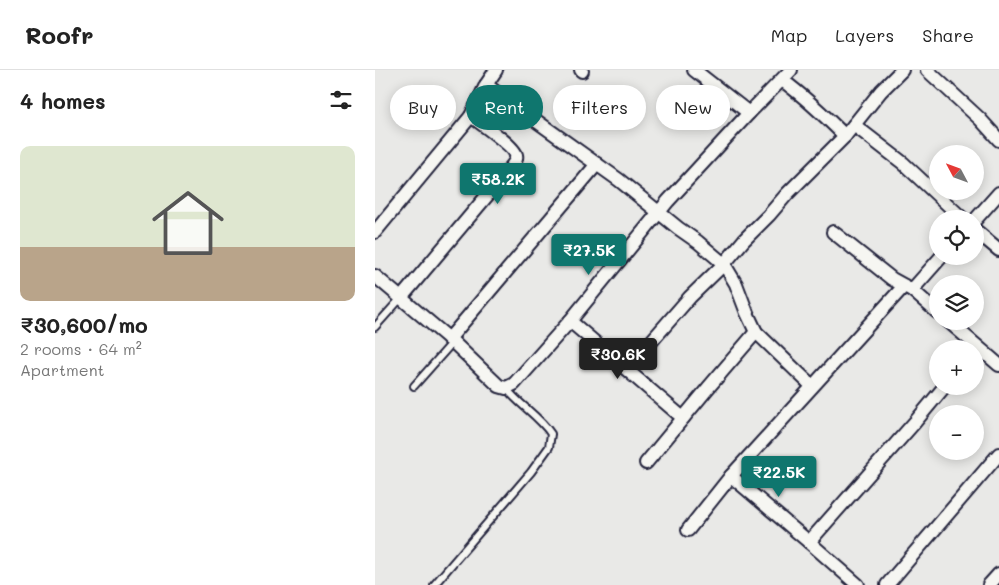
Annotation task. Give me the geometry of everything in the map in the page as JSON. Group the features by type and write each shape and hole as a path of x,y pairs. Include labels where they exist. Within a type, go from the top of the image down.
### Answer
{"street":[{"path":"485,85 496,70"},
{"path":"694,70 749,113"},
{"path":"375,276 451,341 499,386 506,388 515,384 570,321 668,201 791,70"},
{"path":"643,351 690,297 724,264 787,194 845,136 881,91 902,70"},
{"path":"927,70 999,140"},
{"path":"782,80 808,100 845,136"},
{"path":"375,232 466,122"},
{"path":"854,125 903,163 953,210"},
{"path":"543,126 619,180 724,264 736,284 756,332 813,386"},
{"path":"401,298 517,159 516,153 509,145 489,130"},
{"path":"451,341 597,164"},
{"path":"984,210 999,193"},
{"path":"833,232 892,279 908,288 929,305"},
{"path":"984,238 999,250"},
{"path":"688,530 731,476 813,386 932,265"},
{"path":"570,321 683,418"},
{"path":"957,330 968,340"},
{"path":"646,463 756,332"},
{"path":"984,354 999,365"},
{"path":"809,542 938,395"},
{"path":"887,585 999,454"},
{"path":"731,476 858,585"},
{"path":"989,585 999,574"}],"lane":[{"path":"375,326 401,298"},
{"path":"414,386 451,341"},
{"path":"434,585 531,472 549,447 551,434 545,425 518,402 506,388"}]}
